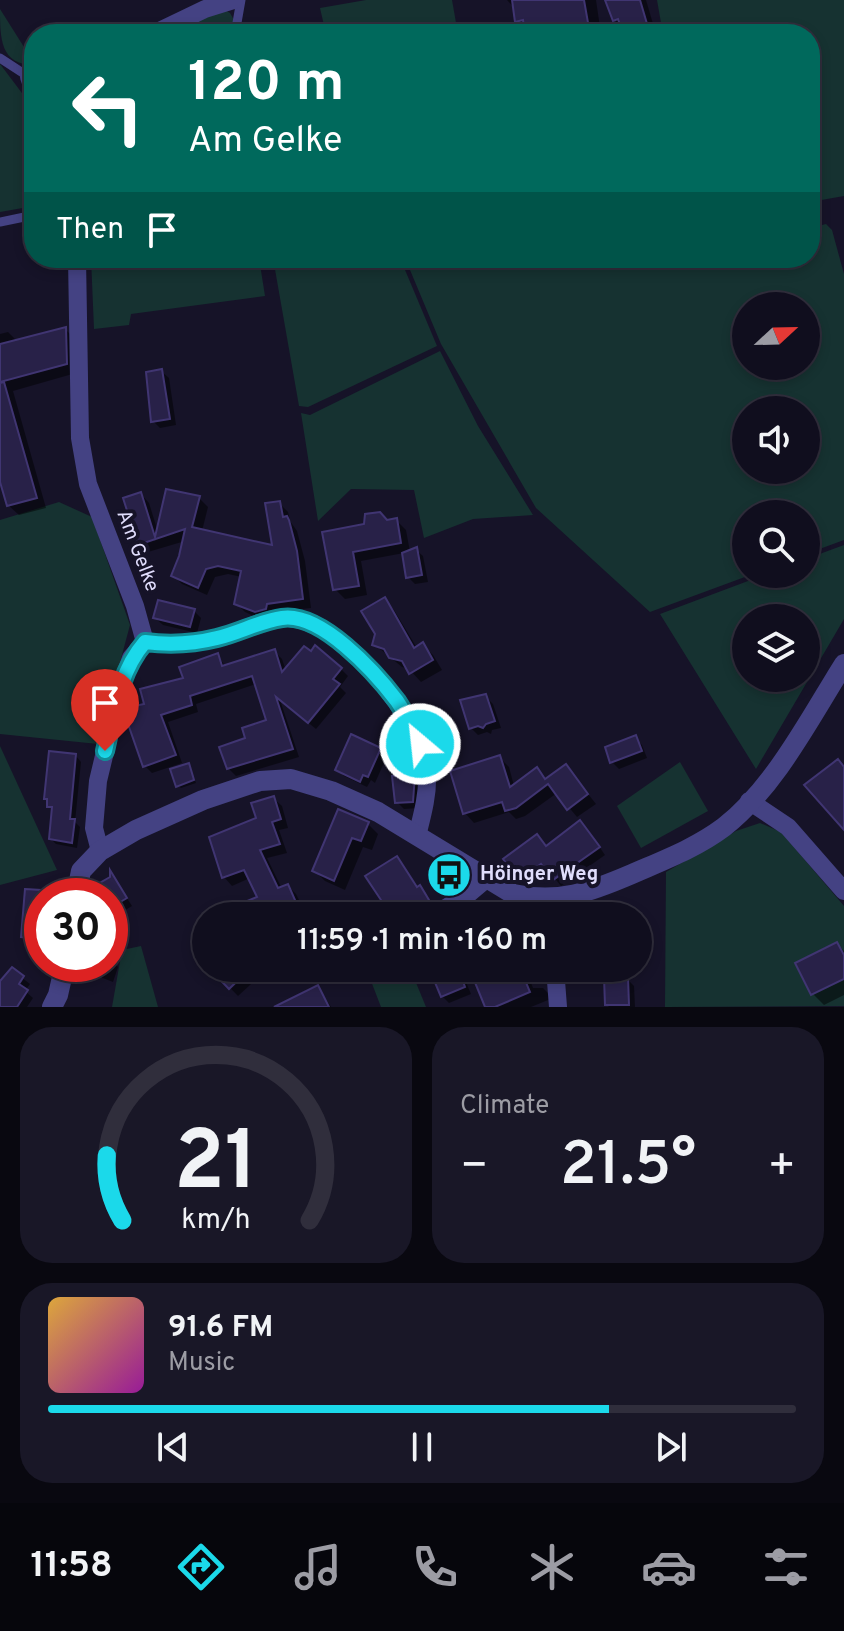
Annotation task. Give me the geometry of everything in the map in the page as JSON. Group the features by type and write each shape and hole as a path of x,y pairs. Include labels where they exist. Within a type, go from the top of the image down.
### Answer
{"street":[{"path":"174,24 234,0"},
{"name":"Am Gelke","path":"77,268 80,438 88,484 135,606 145,642"},
{"path":"100,851 94,828 98,781 120,689 131,658 145,642 171,645 217,638 283,618 302,619 318,626 370,667 398,703 420,744 427,774 424,810 417,836"},
{"path":"558,902 689,850 726,825 776,771 844,664"},
{"path":"80,878 81,871 100,851 136,830 203,800 260,781 291,779 331,791 378,812 528,902"},
{"path":"749,801 788,827 844,891"},
{"path":"456,902 486,879"},
{"path":"52,1007 61,982"},
{"path":"556,982 558,1007"}],"lane":[{"path":"237,24 241,0"},
{"path":"0,58 24,74"},
{"path":"0,222 24,217"}],"green space":[{"path":"366,0 452,0 456,24 324,24 320,8"},
{"path":"657,0 844,0 844,196 820,200 820,24 661,24"},
{"path":"0,9 24,47 24,64 8,55 1,30"},
{"path":"225,10 234,20 233,24 190,24"},
{"path":"0,64 24,96 24,208 0,212"},
{"path":"826,224 832,230 844,274 844,540 820,549 820,500 732,500 732,582 650,612 536,508 441,344 409,268 820,268 820,226"},
{"path":"91,268 261,268 265,296 131,314 129,325 94,329"},
{"path":"275,268 404,268 437,346 308,407 299,406"},
{"path":"440,351 478,426 533,515 473,519 424,538 414,490 351,489 318,521 301,413 310,415"},
{"path":"59,502 92,517 130,625 98,744 0,734 0,520"},
{"path":"844,545 844,619 820,660 820,604 732,604 732,692 801,692 756,769 660,614 732,587 820,588 820,554"},
{"path":"0,746 57,870 0,885"},
{"path":"680,762 708,811 641,848 617,806"},
{"path":"760,823 781,832 844,906 844,1006 665,1007 666,872 736,831"},
{"path":"141,946 158,1007 112,1007 116,982 128,982 128,949"},
{"path":"371,982 416,982 426,1007 381,1007"}],"building":[{"path":"512,0 584,0 588,24 524,24 523,20 515,22"},
{"path":"605,0 640,0 647,24 620,24 618,19 613,21"},
{"path":"66,327 67,364 0,382 0,344"},
{"path":"162,369 170,419 151,422 146,372"},
{"path":"4,382 37,498 7,506 0,482 0,383"},
{"path":"166,489 200,496 192,527 272,545 265,503 280,501 283,517 287,516 289,520 297,551 303,599 267,604 266,609 255,612 234,604 241,571 218,566 206,569 198,588 171,576 185,529 138,545 123,498 141,492 155,537"},
{"path":"380,512 387,520 397,518 401,543 353,552 359,586 333,590 322,532 364,524 365,514"},
{"path":"417,547 422,575 406,578 402,553"},
{"path":"385,597 414,648 423,642 433,660 409,674 402,661 389,658 384,649 372,645 375,634 361,611"},
{"path":"158,600 195,609 190,627 153,618"},
{"path":"315,645 342,668 333,679 340,684 308,723 276,697 293,749 227,769 219,747 245,738 242,728 266,720 252,676 190,696 192,705 161,715 176,755 143,767 127,721 130,707 144,704 140,689 183,678 179,667 218,653 222,666 275,649 282,672 304,646 311,651"},
{"path":"486,694 495,721 483,728 469,729 460,700"},
{"path":"351,734 381,748 368,777 363,775 360,782 335,770"},
{"path":"636,735 642,751 610,763 605,747"},
{"path":"49,751 76,754 70,819 75,819 72,843 49,839 52,807 47,807 47,799 44,799"},
{"path":"500,755 510,787 537,767 545,779 566,764 588,794 567,810 548,784 516,808 505,811 502,802 463,814 450,771"},
{"path":"838,759 844,767 844,830 804,785"},
{"path":"189,763 194,780 176,787 170,769"},
{"path":"415,774 413,802 395,803 392,776"},
{"path":"274,796 281,819 272,822 280,844 260,850 278,888 288,884 296,902 245,902 257,897 244,870 222,878 209,837 256,818 251,803"},
{"path":"338,809 369,822 361,841 352,838 334,881 312,871"},
{"path":"580,820 600,847 553,880 541,864 519,880 503,859 537,834 546,846"},
{"path":"397,856 429,900 382,902 365,876"},
{"path":"24,901 24,937 21,937"},
{"path":"837,942 844,955 844,979 811,995 795,963"},
{"path":"12,967 24,976 19,984 28,990 17,1007 0,1007 0,981"},
{"path":"222,982 236,982 229,989"},
{"path":"435,982 463,982 465,987 441,997"},
{"path":"475,982 526,982 530,992 495,1007 485,1007"},
{"path":"604,982 628,982 629,1005 605,1005"},
{"path":"318,985 329,1007 274,1007"}],"place":[{"name":"Höinger Weg","path":"449,875"}],"route":[{"path":"105,751 131,658 145,642 171,645 217,638 283,618 302,619 318,626 370,667 398,703 420,744"}]}
